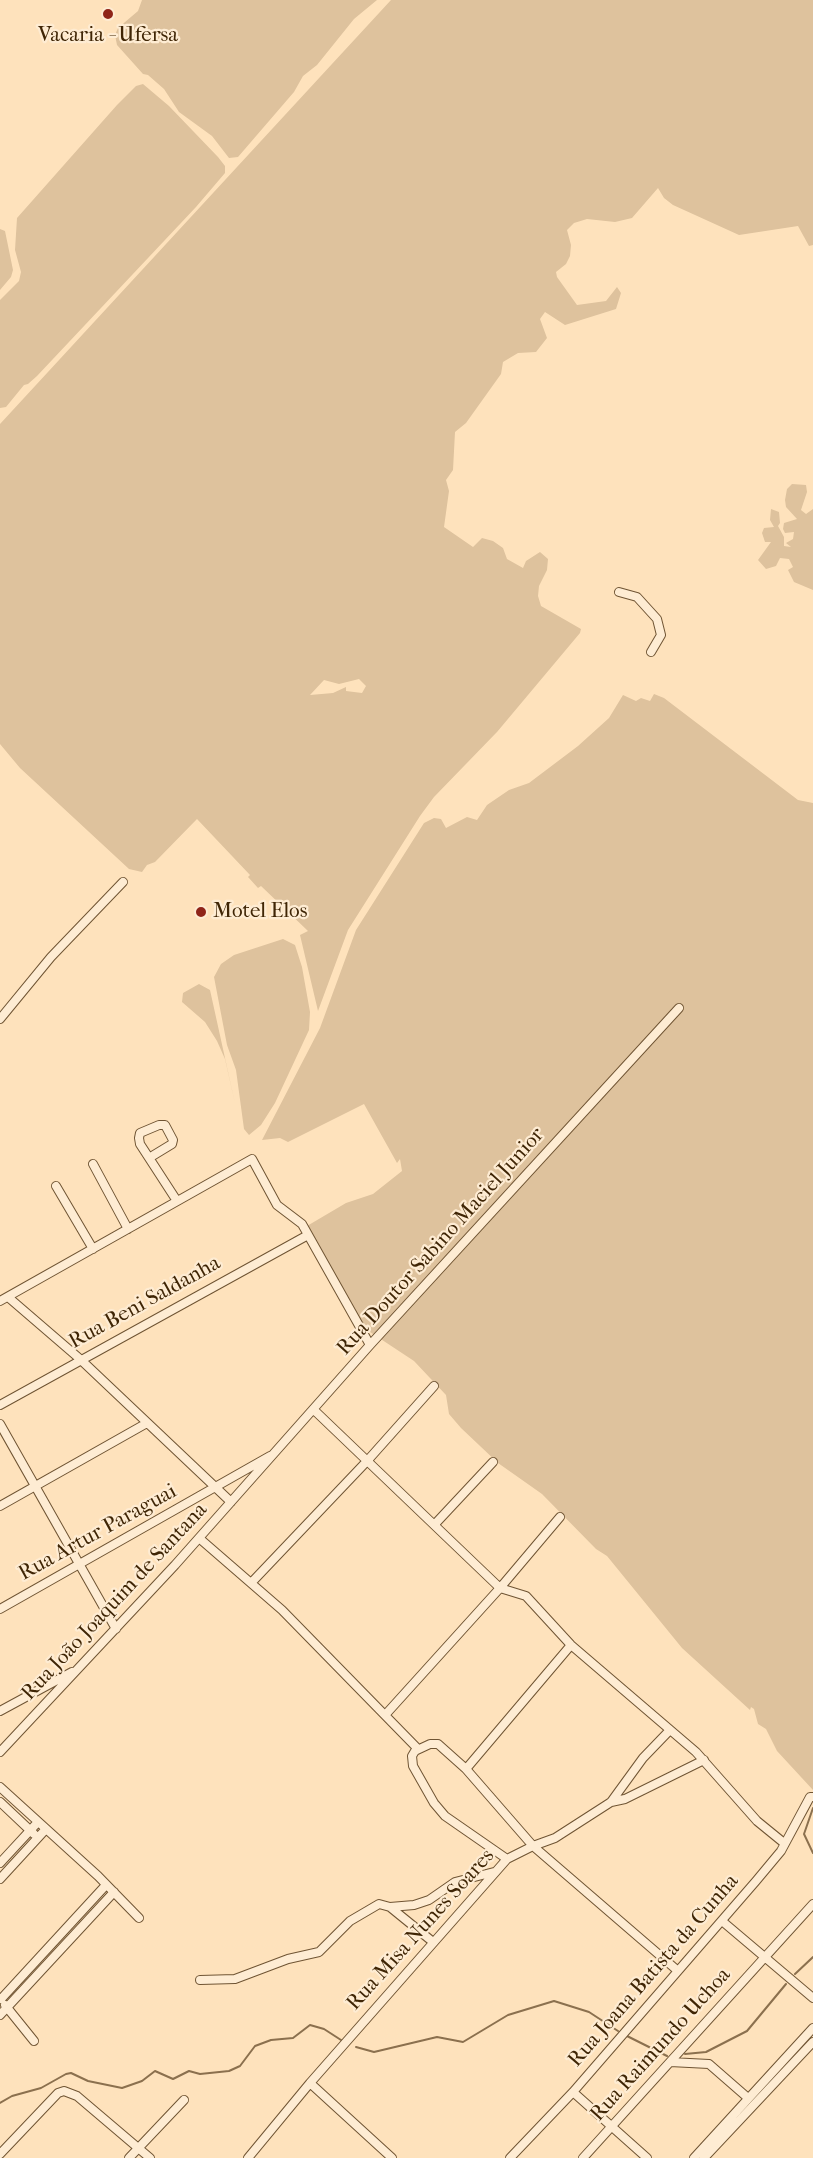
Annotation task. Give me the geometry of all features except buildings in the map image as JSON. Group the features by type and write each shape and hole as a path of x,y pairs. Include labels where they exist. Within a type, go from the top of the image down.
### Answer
{"street":[{"path":"619,592 637,597 657,619 661,635 651,652"},
{"path":"0,1019 51,957 123,882"},
{"name":"Rua Doutor Sabino Maciel Junior","path":"231,1502 370,1345 679,1008"},
{"path":"149,1158 172,1144 173,1140 165,1125 159,1125 140,1133 141,1144 149,1158 177,1201"},
{"path":"231,1502 80,1359 4,1299 252,1159 277,1205 302,1224 370,1345"},
{"path":"93,1164 128,1229"},
{"path":"56,1186 93,1249"},
{"name":"Rua Beni Saldanha","path":"0,1405 308,1235"},
{"path":"252,1582 368,1460 434,1386"},
{"path":"314,1410 500,1588 526,1596 571,1645 704,1760 757,1821 784,1843"},
{"path":"0,1506 147,1423"},
{"path":"0,1424 116,1629"},
{"name":"Rua Artur Paraguai","path":"0,1609 276,1453"},
{"path":"435,1524 493,1462"},
{"name":"Rua João Joaquim de Santana","path":"0,1752 231,1502"},
{"path":"386,1714 500,1588 560,1517"},
{"path":"199,1538 252,1582 386,1714 418,1749"},
{"path":"466,1769 571,1645"},
{"path":"0,1711 78,1668"},
{"name":"Rua Misa Nunes Soares","path":"248,2158 310,2083 507,1859 555,1838 611,1802 643,1758 669,1731"},
{"path":"507,1859 446,1816 434,1803 423,1788 412,1761 412,1756 418,1749 430,1744 438,1744 466,1769 533,1846 678,1971"},
{"path":"611,1802 625,1798 704,1760"},
{"path":"0,1787 139,1918"},
{"name":"Rua Joana Batista da Cunha","path":"510,2158 573,2092 774,1860 811,1797"},
{"path":"0,1802 38,1837"},
{"path":"0,1863 37,1823"},
{"path":"0,1879 45,1830"},
{"path":"200,1980 235,1979 288,1959 319,1952 350,1921 379,1904 390,1907 414,1905 429,1900 455,1882 496,1872"},
{"path":"34,2041 0,1999 106,1885"},
{"path":"0,2015 114,1892"},
{"name":"Rua Raimundo Uchoa","path":"583,2158 813,1904"},
{"path":"390,1907 433,1942"},
{"path":"722,1921 813,1998"},
{"path":"694,2158 813,2028"},
{"path":"704,2158 813,2042"},
{"path":"670,2062 709,2064 748,2098"},
{"path":"310,2083 386,2156"},
{"path":"0,2154 58,2092 64,2091 77,2096 150,2158"},
{"path":"573,2092 647,2158"},
{"path":"129,2158 184,2100"}],"shaded area":[{"path":"142,0 377,0 354,19 317,65 303,76 294,92 238,157 229,158 212,136 179,112 164,89 148,75 143,74 117,45 115,35 118,28 138,11"},
{"path":"391,0 813,0 813,245 809,246 798,226 739,235 673,205 664,198 658,188 632,218 615,222 587,219 574,223 567,230 571,245 570,256 566,264 556,272 557,277 577,305 606,301 617,287 621,293 616,309 565,325 545,312 540,319 547,338 536,352 518,353 503,362 501,374 466,423 455,432 453,470 446,480 449,491 444,527 473,547 482,538 493,541 503,548 507,559 523,568 526,561 540,552 548,559 547,570 539,586 538,596 541,606 581,629 497,732 434,797 420,816 348,930 318,1011 300,935 308,931 261,886 258,888 248,877 250,875 197,819 155,862 147,865 142,872 129,869 20,768 0,744 0,424","holes":["359,679 366,686 362,693 346,691 346,687 333,693 310,695 324,680 339,684"]},
{"path":"143,84 169,106 218,157 225,166 225,173 196,207 37,376 24,385 6,407 0,408 0,300 19,281 21,272 15,250 17,218 117,105 136,86"},
{"path":"0,229 5,231 13,270 11,277 0,290"},
{"path":"792,484 806,485 807,492 801,510 806,514 813,509 813,590 794,582 788,570 793,567 789,559 780,558 776,566 766,569 758,560 771,542 765,542 762,533 764,528 774,527 770,520 771,509 779,512 778,526 784,537 784,546 791,547 786,543 793,539 794,532 785,533 783,529 784,523 797,519 786,507 785,500 787,489"},
{"path":"654,694 664,698 798,800 813,803 813,1790 777,1751 766,1729 758,1724 754,1709 751,1707 750,1710 682,1648 607,1556 596,1549 542,1494 498,1463 461,1428 449,1414 446,1395 414,1361 361,1326 307,1226 346,1203 373,1194 402,1171 400,1159 397,1163 364,1104 288,1142 280,1138 262,1140 320,1028 356,930 424,823 434,818 441,819 446,828 467,817 477,820 487,805 509,790 529,783 578,746 609,718 623,695 636,701 641,698 650,701"},
{"path":"283,939 295,945 302,967 310,1012 309,1030 275,1103 261,1125 249,1135 244,1129 236,1070 227,1045 214,977 221,964 234,955"},
{"path":"199,984 210,990 236,1108 225,1059 217,1041 205,1022 182,1002 183,993"}],"waterway":[{"path":"813,1808 804,1834 813,1853"},
{"path":"795,1974 813,1957"},
{"path":"685,2054 706,2052 747,2031 786,1984"},
{"path":"356,2047 374,2052 437,2037 463,2042 508,2015 554,2001 589,2012 618,2031"},
{"path":"0,2103 12,2096 41,2088 71,2073 88,2081 122,2088 142,2081 155,2071 173,2079 189,2071 200,2074 229,2071 240,2066 255,2046 271,2040 293,2038 310,2025 324,2029 341,2040"},
{"path":"627,2036 667,2056"}],"place":[{"name":"Vacaria - Ufersa","path":"108,14"},
{"name":"Motel Elos","path":"201,912"}]}
